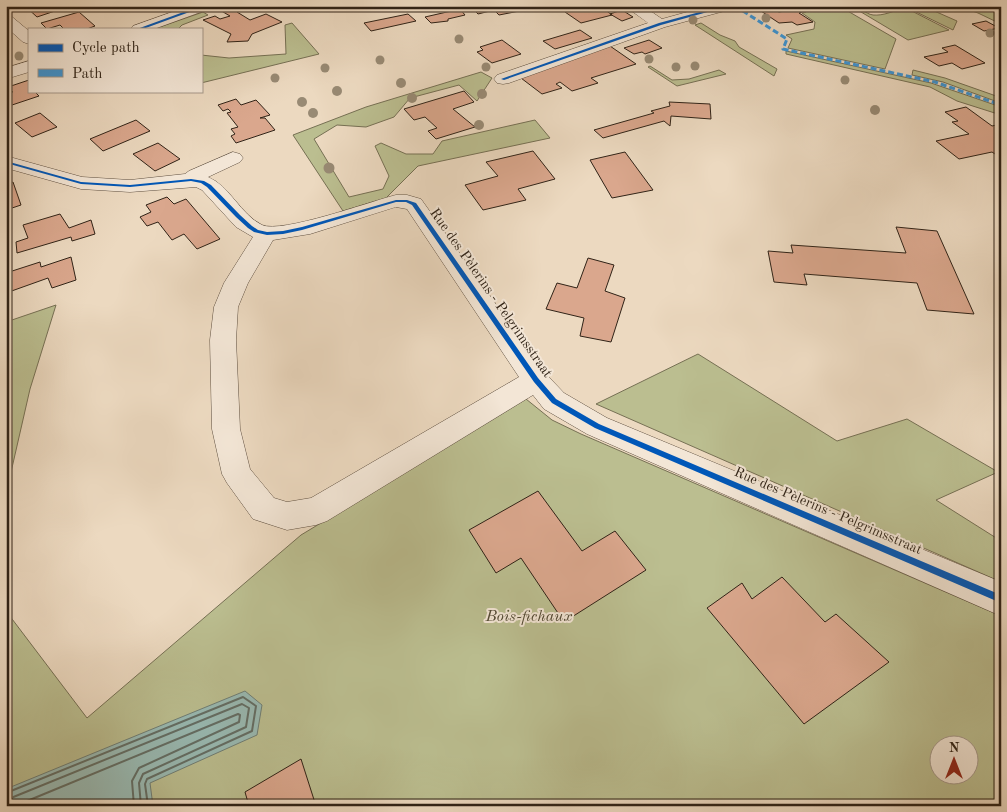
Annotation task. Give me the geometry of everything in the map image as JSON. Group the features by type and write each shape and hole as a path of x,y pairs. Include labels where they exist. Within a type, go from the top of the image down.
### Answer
{"street":[{"path":"142,28 204,6"},
{"path":"632,6 660,24"},
{"path":"503,79 660,24 727,6"},
{"path":"6,19 28,38"},
{"path":"6,74 28,66"},
{"path":"190,180 196,175 233,158"},
{"path":"6,162 81,183 130,186 190,180 202,182 209,186 253,229 266,234 236,283 226,307 223,340 226,429 237,474 264,509 287,516 316,511 536,380"},
{"name":"Rue des Pèlerins - Pelgrimsstraat","path":"266,234 292,232 396,201 407,201 414,204 536,380 554,401 597,426 1001,599"}],"green space":[{"path":"819,6 839,6 896,39 885,69 788,48 792,39 786,35 814,29 815,22 802,13 806,12 802,10"},
{"path":"851,6 877,15 904,7 949,30 908,40"},
{"path":"904,6 923,6 957,21 953,30"},
{"path":"958,6 1001,6 1001,8 991,10 998,14 1001,24 978,13"},
{"path":"203,12 208,15 182,25 179,28 157,28"},
{"path":"292,23 319,54 202,83 202,55 229,58 286,54 285,25"},
{"path":"701,23 720,35 735,41 739,47 777,69 774,76 695,25"},
{"path":"786,51 931,83 1001,107 1001,115 957,101 930,87 786,54"},
{"path":"650,66 672,80 689,79 719,70 726,74 677,86 648,67"},
{"path":"913,70 945,78 999,97 995,101 943,82 912,75"},
{"path":"481,72 492,78 477,101 459,85 410,98 394,117 366,127 337,125 314,139 349,197 383,189 389,176 375,146 381,143 406,154 433,154 442,141 535,120 550,138 418,166 386,198 343,211 293,135 366,107"},
{"path":"56,305 30,389 6,494 6,322"},
{"path":"698,354 837,441 907,419 998,472 936,500 1001,541 1001,582 596,404"},
{"name":"Bois-fichaux","path":"526,399 552,420 581,434 1001,616 1001,806 6,806 6,611 87,718 301,535"}],"water":[{"path":"245,691 262,705 257,735 150,783 153,806 6,806 6,789"}],"building":[{"path":"25,6 58,6 61,9 37,17"},
{"path":"233,6 241,11 237,12 250,20 266,14 282,22 252,34 248,41 227,42 231,34 203,20 215,16 220,19 230,16 218,9"},
{"path":"482,6 533,6 535,8 499,15 494,10 478,14 472,8"},
{"path":"587,6 600,6 612,15 581,23 565,12"},
{"path":"769,7 779,12 797,9 802,12 799,13 813,22 797,25 792,22 779,23 758,9"},
{"path":"460,9 465,15 448,19 448,21 431,23 425,17"},
{"path":"622,10 633,17 622,21 610,14"},
{"path":"79,12 95,26 90,28 63,28 60,25 46,28 41,23"},
{"path":"408,14 416,21 371,31 364,23"},
{"path":"986,21 999,28 984,31 972,24"},
{"path":"580,30 592,38 555,49 543,41"},
{"path":"502,40 521,54 492,63 477,52 483,50 480,47"},
{"path":"649,40 662,48 645,54 642,52 634,54 624,48"},
{"path":"955,45 985,63 962,69 952,63 939,66 924,57 948,52 942,48"},
{"path":"610,46 636,64 591,78 598,83 572,91 560,82 556,84 562,88 542,94 517,75"},
{"path":"28,80 28,92 35,92 39,96 6,107 6,94 13,92 8,87"},
{"path":"464,91 474,102 453,109 475,127 436,139 428,131 437,128 425,117 414,120 404,109"},
{"path":"236,99 241,105 256,100 270,115 260,118 265,118 275,130 236,143 231,136 235,134 231,129 238,127 227,113 231,112 228,109 223,111 218,105"},
{"path":"669,102 710,104 711,119 671,116 670,126 664,121 603,138 594,130 654,113 651,111 670,106"},
{"path":"966,107 992,126 1001,124 1001,153 995,154 992,152 959,159 936,141 969,134 952,122 958,121 945,112"},
{"path":"40,113 57,127 32,137 15,123"},
{"path":"136,120 150,131 103,151 90,139"},
{"path":"158,143 180,159 155,171 133,154"},
{"path":"533,151 555,179 518,189 526,200 483,210 465,185 498,176 486,162"},
{"path":"625,152 653,190 612,198 590,160"},
{"path":"13,182 21,205 6,210 6,185"},
{"path":"167,197 174,204 186,199 220,239 197,249 184,234 172,240 158,222 147,226 140,217 151,212 146,205"},
{"path":"60,214 69,228 91,220 95,234 72,241 71,237 17,253 16,242 28,238 23,225"},
{"path":"896,227 937,231 974,314 927,310 917,283 804,274 807,285 774,282 768,251 793,253 791,245 906,253"},
{"path":"71,257 76,280 52,288 48,278 6,293 6,273 40,262 41,267"},
{"path":"588,258 614,265 605,291 625,298 611,342 580,336 584,318 546,309 557,283 577,288"},
{"path":"538,491 582,551 615,531 646,570 564,622 521,558 496,573 469,530"},
{"path":"782,577 825,622 836,614 889,662 804,724 707,608 742,583 752,599"},
{"path":"301,759 316,806 249,806 245,792"}],"marked path":[{"path":"735,6 787,39 783,49 935,82 1001,105"}],"cycle path":[{"path":"142,28 204,6"},
{"path":"503,79 660,24 727,6"},
{"path":"6,162 81,183 130,186 191,180 202,182 209,186 250,227 267,234 302,229 396,201 407,201 414,204 536,380 554,401 597,426 1001,599"}]}
